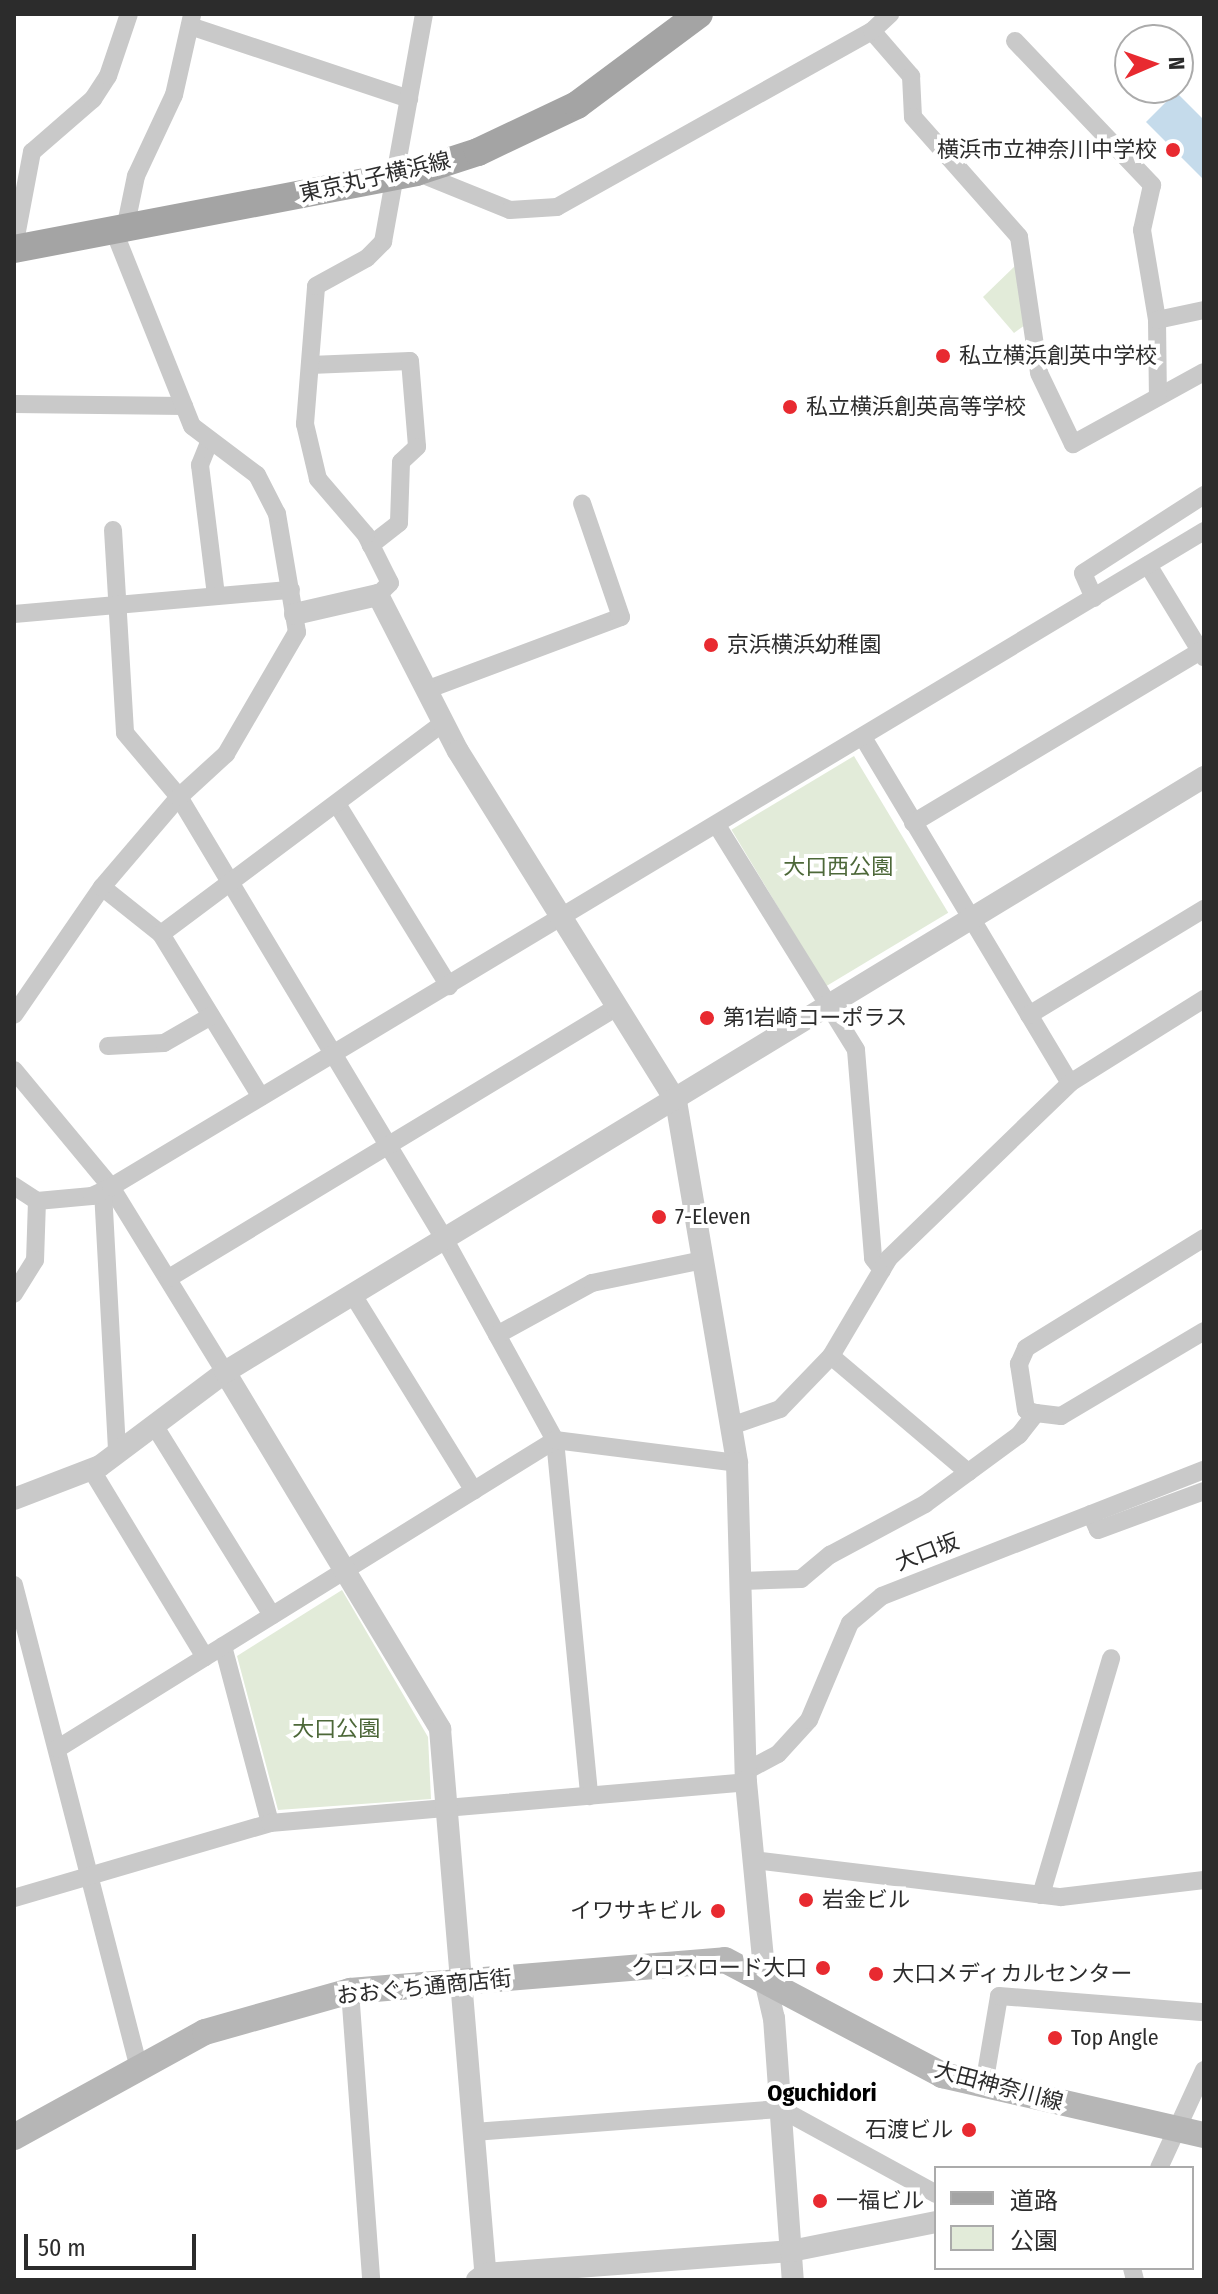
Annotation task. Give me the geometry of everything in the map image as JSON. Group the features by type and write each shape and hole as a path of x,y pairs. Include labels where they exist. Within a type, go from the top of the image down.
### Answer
{"main road":[{"name":"東京丸子横浜線","path":"14,248 406,174 502,143 557,117 627,72 699,14"},
{"name":"おおぐち通商店街","path":"14,2137 205,2032 350,1991 725,1960 765,1980"},
{"name":"大田神奈川線","path":"765,1980 942,2075 1204,2135"}],"street":[{"path":"14,248 32,152 93,99 108,76 129,14"},
{"path":"406,174 510,210 557,207 872,31 890,14"},
{"path":"295,614 378,595 390,583 371,545 318,479 305,424 316,286 367,258 383,242 406,174 409,99 430,16"},
{"path":"14,1015 102,887 179,797 226,754 297,632 277,514 257,475 192,426 119,230 136,176 174,95 192,20 409,99"},
{"path":"872,31 911,76 913,117 1019,237 1039,373 1073,444 1204,372"},
{"path":"1015,41 1152,185 1142,230 1157,320 1158,397"},
{"path":"1157,320 1204,310"},
{"path":"310,365 410,361 417,447 401,462 399,523 371,545"},
{"path":"14,404 184,406"},
{"path":"210,440 200,465 216,596"},
{"path":"1094,598 1083,573 1204,495"},
{"path":"426,690 621,617 582,503"},
{"path":"113,530 125,733 179,797 445,1240 555,1440 589,1796"},
{"path":"14,1186 37,1201 107,1189 563,920 1204,531"},
{"path":"913,823 1202,654 1148,565"},
{"path":"14,614 291,590"},
{"path":"378,595 443,723 676,1101 737,1463 746,1776 765,1980 774,2018 793,2280"},
{"path":"161,934 443,723"},
{"path":"864,739 1070,1083"},
{"path":"14,1499 91,1469 225,1372 676,1101 1204,777"},
{"path":"337,804 449,986"},
{"path":"718,827 856,1050 873,1258 882,1270"},
{"path":"102,887 161,934 261,1097"},
{"path":"1029,1015 1204,909"},
{"path":"731,1426 780,1409 831,1356 882,1270 1070,1083 1204,999"},
{"path":"169,1278 617,1007"},
{"path":"108,1046 164,1043 211,1016"},
{"path":"14,1070 107,1189 169,1278 440,1729 474,2132 483,2278 791,2251 934,2222"},
{"path":"107,1189 117,1453"},
{"path":"14,1294 35,1260 37,1201"},
{"path":"1204,1238 1026,1348 1019,1364 1026,1410 1061,1416 1204,1331"},
{"path":"497,1335 592,1283 703,1260"},
{"path":"353,1295 474,1491"},
{"path":"831,1356 968,1472"},
{"path":"741,1581 801,1579 830,1555 925,1504 1019,1435 1036,1413"},
{"path":"154,1425 272,1615"},
{"path":"57,1749 555,1440 737,1463"},
{"path":"91,1469 205,1657"},
{"name":"大口坂","path":"746,1776 778,1754 809,1720 845,1632 862,1610 882,1596 1204,1470"},
{"path":"1091,1514 1098,1530 1204,1491"},
{"path":"14,1585 22,1648 57,1749 139,2067"},
{"path":"223,1646 270,1823"},
{"path":"1041,1895 1111,1658"},
{"path":"14,1898 270,1823 589,1796 746,1776"},
{"path":"754,1860 1041,1895 1204,1880"},
{"path":"350,1991 371,2280"},
{"path":"984,2085 999,1996 1204,2012"},
{"path":"1160,2166 1204,2070"},
{"path":"474,2132 781,2109 934,2193"}],"green space":[{"path":"1017,264 1025,325 1014,333 983,297"},
{"name":"大口西公園","path":"854,756 948,913 826,987 731,830"},
{"name":"大口公園","path":"342,1590 428,1737 431,1799 278,1810 237,1656"}],"water":[{"path":"1164,104 1188,104 1204,120 1204,180 1146,122"}],"place":[{"name":"横浜市立神奈川中学校","path":"1173,150"},
{"name":"私立横浜創英中学校","path":"943,356"},
{"name":"私立横浜創英高等学校","path":"790,407"},
{"name":"京浜横浜幼稚園","path":"711,645"},
{"name":"第1岩崎コーポラス","path":"707,1018"},
{"name":"7-Eleven","path":"659,1217"},
{"name":"岩金ビル","path":"806,1900"},
{"name":"イワサキビル","path":"718,1911"},
{"name":"クロスロード大口","path":"823,1968"},
{"name":"大口メディカルセンター","path":"876,1974"},
{"name":"Top Angle","path":"1055,2038"},
{"name":"石渡ビル","path":"969,2130"},
{"name":"一福ビル","path":"820,2201"}],"district":[{"name":"Oguchidori","path":"822,2094"}]}
